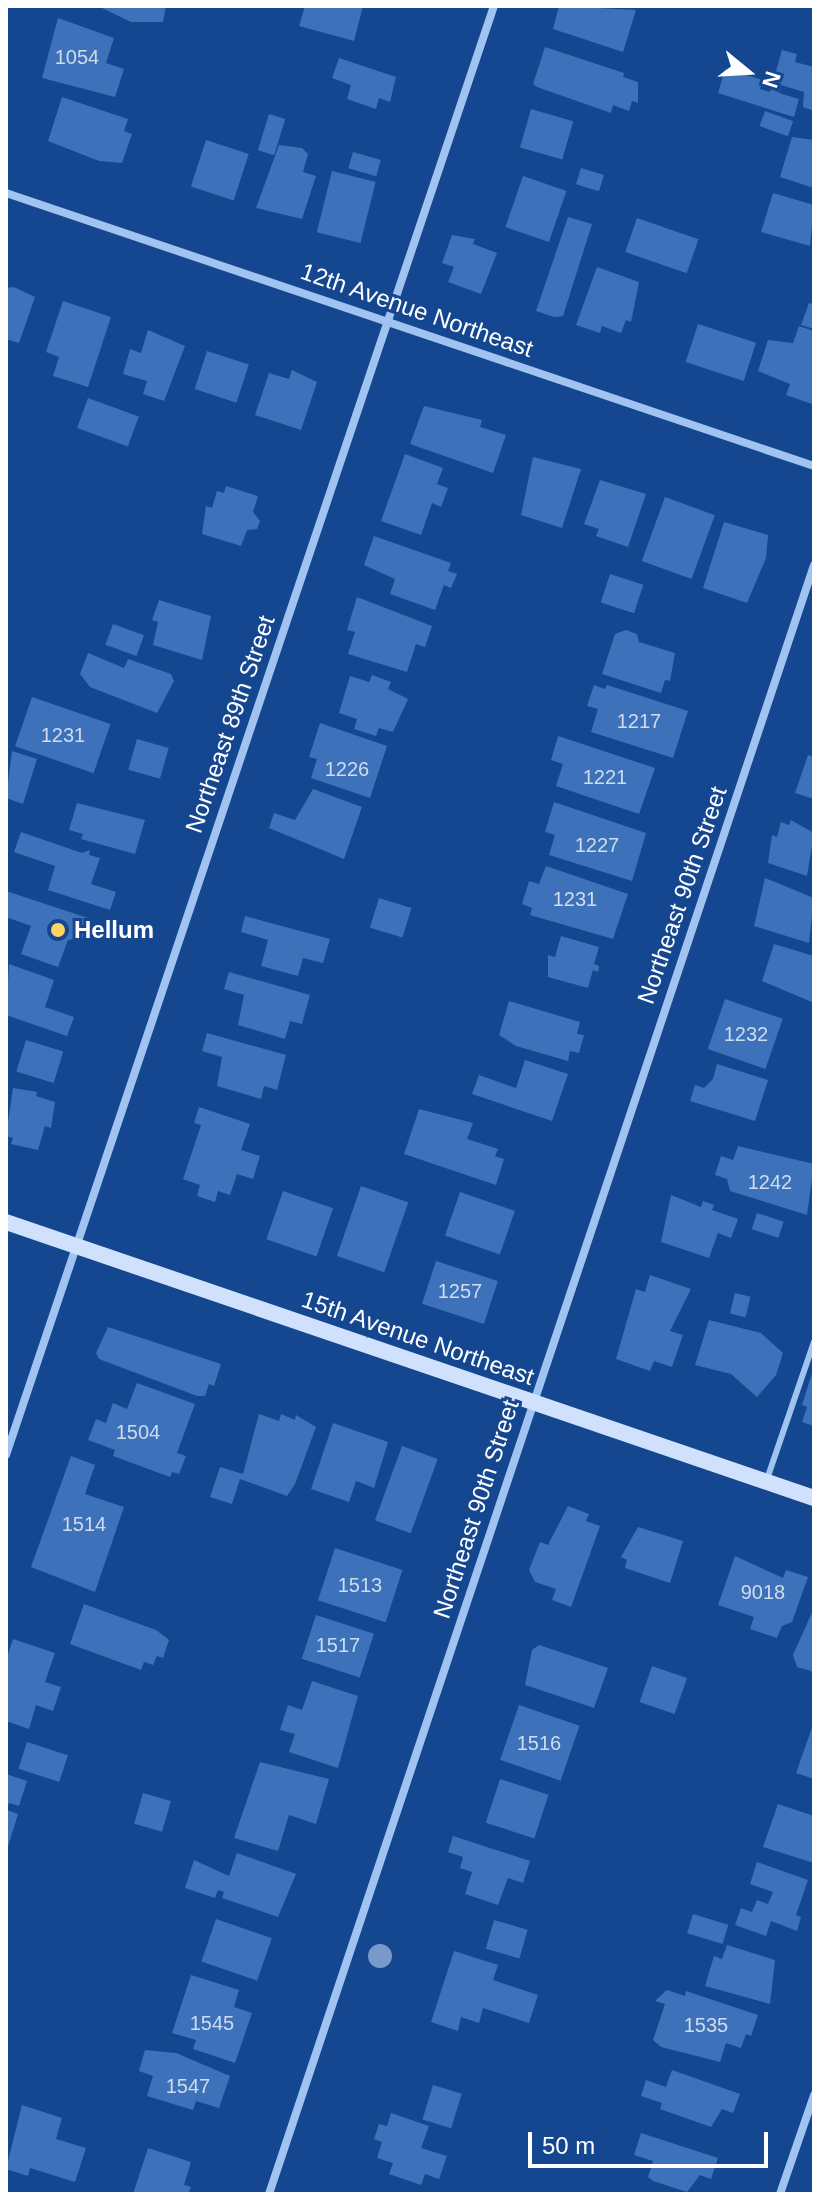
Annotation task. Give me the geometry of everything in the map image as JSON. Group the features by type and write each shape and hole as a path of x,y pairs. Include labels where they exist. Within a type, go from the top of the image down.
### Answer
{"street":[{"name":"Northeast 89th Street","path":"6,1455 494,6"},
{"name":"12th Avenue Northeast","path":"6,193 814,466"},
{"name":"Northeast 90th Street","path":"269,2194 814,565"},
{"name":"15th Avenue Northeast","path":"6,1222 814,1498"},
{"path":"780,2194 814,2095"}],"lane":[{"path":"766,1482 814,1342"}],"building":[{"path":"166,6 163,22 131,22 100,7"},
{"path":"305,6 363,6 354,41 299,26"},
{"path":"559,6 636,10 623,52 553,29"},
{"path":"58,18 114,38 106,63 124,69 115,97 42,78"},
{"path":"545,47 624,73 623,77 638,82 638,103 632,101 629,111 613,105 611,113 537,87 533,84"},
{"path":"782,50 797,54 795,62 814,67 814,111 803,107 804,92 781,85 779,93 799,99 794,117 718,93 725,69 763,80 760,89 770,92"},
{"path":"339,58 396,77 390,102 379,98 376,109 347,99 351,85 332,78"},
{"path":"62,97 128,119 124,131 132,134 122,163 99,161 48,141"},
{"path":"531,109 573,121 562,160 520,147"},
{"path":"765,111 793,121 788,136 760,126"},
{"path":"269,114 285,119 274,155 258,150"},
{"path":"792,137 814,140 814,188 780,177"},
{"path":"206,140 249,154 234,201 191,187"},
{"path":"279,145 302,148 308,154 303,172 316,176 302,219 256,208"},
{"path":"353,152 381,160 376,176 348,168"},
{"path":"581,168 604,175 599,191 576,184"},
{"path":"332,171 376,182 360,243 317,232"},
{"path":"523,176 566,191 549,242 505,227"},
{"path":"773,193 814,205 810,246 761,232"},
{"path":"568,217 592,224 563,316 554,317 536,311"},
{"path":"637,218 698,239 687,273 625,252"},
{"path":"452,235 475,239 473,244 497,253 481,294 448,282 454,267 442,263"},
{"path":"597,267 639,282 631,322 626,320 621,333 602,326 600,333 576,325"},
{"path":"14,287 35,297 19,343 6,339 6,288"},
{"path":"63,301 111,317 88,387 53,376 59,357 46,352"},
{"path":"809,303 814,304 814,329 801,325"},
{"path":"698,324 756,343 744,381 686,362"},
{"path":"799,326 814,331 812,404 786,395 790,384 758,371 768,340 793,343"},
{"path":"148,330 185,346 164,401 143,394 147,381 123,374 130,349 141,353"},
{"path":"207,351 249,365 236,403 195,389"},
{"path":"292,370 317,382 301,430 255,415 269,373 289,379"},
{"path":"88,398 139,416 128,447 77,428"},
{"path":"424,406 482,420 480,427 506,435 493,473 410,444"},
{"path":"405,454 443,468 437,484 448,488 441,507 432,503 421,535 381,521"},
{"path":"533,457 581,469 562,528 521,515"},
{"path":"600,480 646,494 628,547 596,536 599,529 584,524"},
{"path":"226,486 258,496 253,512 260,521 257,529 247,530 241,546 202,534 206,506 212,508 217,491 224,493"},
{"path":"665,497 715,515 692,579 642,561"},
{"path":"724,522 768,535 766,558 747,603 703,588"},
{"path":"374,536 451,563 448,571 457,574 451,588 444,585 435,610 390,594 395,579 364,565"},
{"path":"610,574 643,585 634,613 601,603"},
{"path":"357,597 432,626 425,647 416,644 407,672 348,654 355,632 347,630"},
{"path":"159,600 211,616 202,660 153,645 158,622 152,620"},
{"path":"113,624 144,635 136,656 105,645"},
{"path":"626,630 637,634 639,642 675,653 670,681 665,680 661,693 602,674 615,634"},
{"path":"88,653 124,668 128,659 171,674 174,681 157,713 90,687 80,674"},
{"path":"372,675 391,682 388,689 408,699 393,732 379,728 376,736 354,729 357,719 339,713 350,676 369,682"},
{"path":"594,685 605,689 607,685 688,711 673,758 591,732 598,709 587,706"},
{"path":"32,697 110,724 94,773 15,746"},
{"path":"320,723 387,746 370,798 311,778 317,759 309,757"},
{"path":"558,736 655,768 639,814 556,786 563,764 551,760"},
{"path":"137,739 169,748 160,779 128,770"},
{"path":"12,751 37,759 23,804 6,798"},
{"path":"808,755 814,757 814,799 795,793"},
{"path":"313,789 362,807 344,859 269,828 274,813 295,820"},
{"path":"554,802 646,833 632,881 549,855 555,835 545,832"},
{"path":"77,803 145,820 135,854 81,839 83,834 69,830"},
{"path":"791,820 814,833 807,876 768,863 772,835 777,837 781,822 789,825"},
{"path":"21,832 82,853 90,850 89,855 100,858 91,884 116,892 110,910 48,890 55,866 14,852"},
{"path":"546,866 628,894 613,939 530,915 532,908 522,904 529,881 539,884"},
{"path":"765,878 814,898 809,943 754,926"},
{"name":"Hellum","path":"6,891 91,919 85,937 68,940 58,967 21,954 31,926 6,917"},
{"path":"379,898 412,908 402,938 370,928"},
{"path":"245,916 330,939 323,963 303,958 298,976 261,966 268,940 241,932"},
{"path":"561,936 599,947 594,964 599,966 598,972 593,970 588,988 548,977 548,955 555,957"},
{"path":"774,944 814,956 814,1003 762,981"},
{"path":"9,964 54,980 45,1007 74,1017 67,1036 6,1015"},
{"path":"229,972 310,995 302,1024 290,1021 285,1039 238,1025 244,995 224,989"},
{"path":"725,999 783,1019 765,1069 708,1049"},
{"path":"509,1001 580,1022 577,1034 584,1035 579,1053 570,1051 568,1061 516,1046 499,1035"},
{"path":"207,1033 286,1055 277,1090 264,1086 261,1099 217,1086 222,1057 202,1051"},
{"path":"26,1040 63,1051 54,1083 16,1072"},
{"path":"525,1060 568,1074 552,1121 472,1094 479,1075 516,1088"},
{"path":"717,1064 768,1080 755,1121 690,1101 695,1085 704,1088 713,1079"},
{"path":"13,1088 37,1092 36,1096 55,1102 51,1128 45,1126 38,1150 11,1144 13,1138 6,1136"},
{"path":"199,1107 250,1124 241,1150 260,1156 253,1179 237,1174 230,1195 218,1191 215,1202 197,1196 200,1185 183,1179 201,1125 194,1123"},
{"path":"419,1109 473,1123 467,1139 498,1149 495,1156 504,1159 496,1185 404,1154"},
{"path":"738,1146 814,1164 807,1215 730,1191 727,1179 715,1175 721,1156 733,1160"},
{"path":"361,1186 408,1202 384,1272 337,1256"},
{"path":"283,1191 333,1208 317,1256 266,1239"},
{"path":"460,1192 515,1211 500,1254 445,1235"},
{"path":"671,1195 701,1207 703,1201 714,1205 712,1210 738,1219 731,1238 718,1233 709,1258 661,1242"},
{"path":"757,1213 784,1222 778,1238 752,1229"},
{"path":"436,1261 498,1281 484,1324 422,1304"},
{"path":"650,1275 691,1289 670,1331 683,1335 672,1367 654,1361 650,1371 616,1359 636,1289 645,1292"},
{"path":"735,1293 751,1297 745,1317 730,1313"},
{"path":"709,1320 761,1333 783,1353 776,1375 757,1397 731,1374 695,1365"},
{"path":"108,1327 221,1364 214,1386 209,1384 205,1396 197,1396 99,1359 96,1353"},
{"path":"813,1370 814,1426 802,1422 807,1407 802,1405"},
{"path":"137,1383 195,1404 177,1453 186,1456 179,1474 172,1472 170,1477 113,1456 115,1450 88,1440 96,1419 106,1423 113,1403 127,1409"},
{"path":"259,1414 279,1421 281,1414 295,1420 296,1415 316,1427 295,1484 287,1496 240,1479 232,1504 210,1497 220,1467 243,1474"},
{"path":"333,1423 388,1442 374,1488 356,1481 349,1502 311,1489"},
{"path":"402,1446 438,1459 411,1533 375,1520"},
{"path":"71,1456 95,1465 85,1494 124,1507 95,1592 31,1567"},
{"path":"568,1506 589,1514 586,1521 600,1526 571,1607 552,1600 556,1589 535,1582 529,1570 540,1542 548,1545"},
{"path":"638,1527 683,1541 670,1583 625,1568 627,1560 621,1557"},
{"path":"335,1548 403,1570 386,1622 318,1600"},
{"path":"735,1556 783,1578 786,1570 808,1577 792,1622 782,1626 777,1638 750,1629 754,1617 718,1605"},
{"path":"84,1604 156,1630 169,1640 163,1658 157,1656 153,1665 144,1662 141,1670 70,1644"},
{"path":"814,1608 814,1678 811,1671 797,1667 793,1655"},
{"path":"316,1615 374,1634 360,1678 302,1659"},
{"path":"13,1639 55,1653 45,1682 61,1687 53,1711 36,1705 29,1729 6,1721 6,1660"},
{"path":"539,1645 608,1668 594,1708 525,1685 532,1650"},
{"path":"652,1666 687,1678 675,1714 640,1702"},
{"path":"312,1681 358,1696 338,1768 289,1752 295,1734 280,1730 288,1705 302,1710"},
{"path":"519,1705 580,1726 561,1781 500,1760"},
{"path":"814,1722 814,1779 796,1773"},
{"path":"27,1742 68,1755 59,1782 18,1769"},
{"path":"260,1762 329,1779 316,1824 289,1815 278,1851 234,1838"},
{"path":"6,1774 27,1781 19,1806 9,1803 7,1810 18,1814 7,1850"},
{"path":"500,1779 549,1795 534,1839 486,1823"},
{"path":"143,1793 171,1801 162,1832 134,1824"},
{"path":"778,1804 814,1816 814,1863 763,1847"},
{"path":"453,1836 530,1861 523,1883 508,1878 498,1905 465,1894 472,1872 460,1868 463,1857 448,1852"},
{"path":"237,1853 296,1874 278,1917 222,1898 224,1892 218,1890 215,1898 185,1888 194,1860 229,1876"},
{"path":"757,1862 808,1880 796,1915 801,1917 797,1931 771,1921 766,1936 735,1925 741,1908 752,1912 757,1900 768,1904 773,1892 750,1884"},
{"path":"693,1914 728,1925 723,1944 687,1933"},
{"path":"216,1919 272,1938 257,1981 201,1962"},
{"path":"494,1920 528,1930 519,1958 486,1949"},
{"path":"727,1945 775,1960 770,2004 705,1986 714,1956 722,1959"},
{"path":"454,1951 498,1965 493,1980 538,1995 529,2023 483,2008 479,2023 461,2017 458,2031 431,2022"},
{"path":"191,1975 239,1990 234,2007 252,2013 235,2063 193,2049 196,2040 172,2033"},
{"path":"667,1990 685,1996 686,1991 758,2015 751,2036 746,2034 741,2048 726,2043 720,2062 661,2047 653,2040 665,2004 655,2001"},
{"path":"145,2050 176,2053 230,2076 219,2108 196,2101 193,2110 147,2096 153,2076 139,2071"},
{"path":"672,2070 740,2094 733,2113 722,2109 711,2127 660,2109 662,2103 641,2096 646,2080 666,2087"},
{"path":"433,2085 462,2094 451,2128 422,2119"},
{"path":"22,2105 62,2118 56,2139 86,2148 75,2182 30,2168 28,2176 6,2169"},
{"path":"391,2113 429,2126 421,2148 447,2156 439,2179 425,2174 421,2185 389,2174 393,2163 377,2158 382,2142 374,2139 379,2124 387,2126"},
{"path":"641,2133 718,2158 711,2179 700,2175 687,2192 653,2181 648,2177 653,2161 634,2155"},
{"path":"148,2148 191,2162 184,2185 191,2187 188,2194 133,2194"}],"place":[{"name":"Hellum","path":"58,930"}]}
